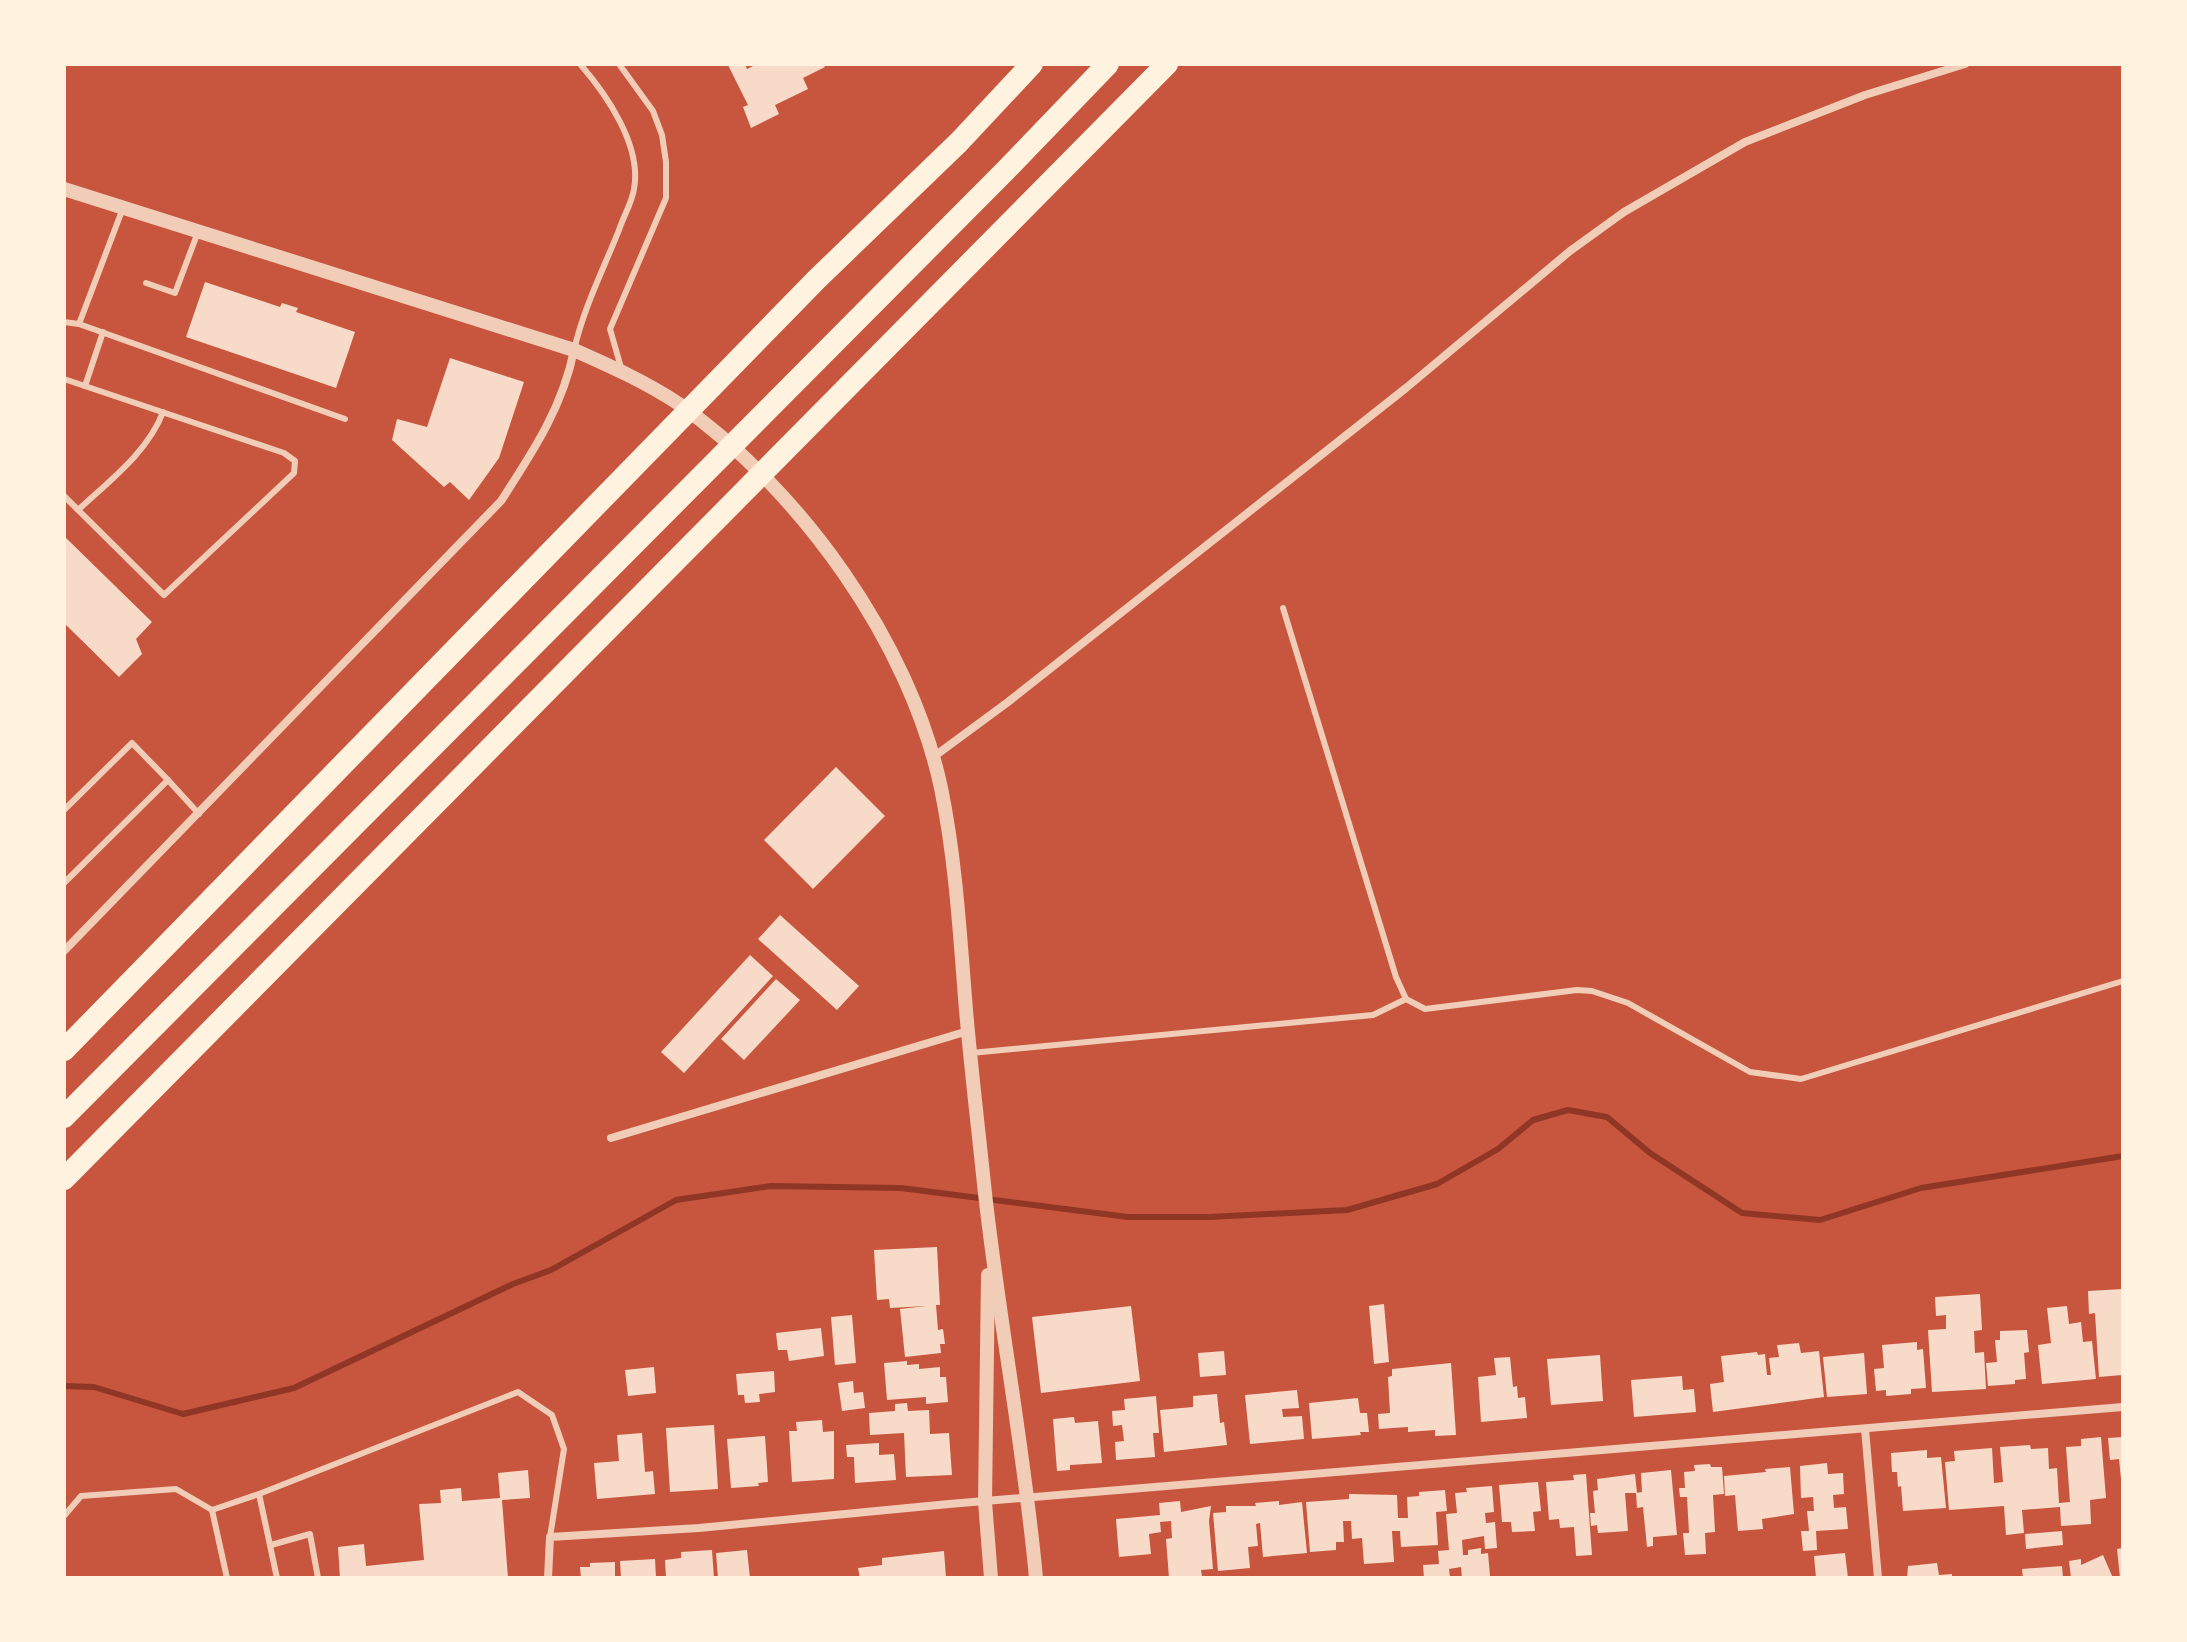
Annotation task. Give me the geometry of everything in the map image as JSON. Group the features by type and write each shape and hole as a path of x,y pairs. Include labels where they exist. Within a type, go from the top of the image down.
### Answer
{"highway":[{"path":"64,1050 795,302 959,142 1032,64"},
{"path":"64,1117 1108,64"},
{"path":"64,1179 1167,64"}],"street":[{"path":"932,758 1008,702 1406,388 1570,251 1624,212 1745,142 1865,95 1965,64"},
{"path":"64,189 574,350 622,371 679,404 729,445 779,492 848,579 887,644 921,722 941,786 956,879 989,1235 1029,1498 1036,1578"},
{"path":"64,951 501,501 537,446 569,375 574,350"},
{"path":"611,1138 968,1031"},
{"path":"989,1235 985,1502 991,1578"},
{"path":"548,1578 550,1537 699,1528 2123,1407"},
{"path":"1865,1429 1878,1578"}],"lane":[{"path":"574,350 583,313 634,189 631,149 626,135 597,83 580,64"},
{"path":"619,64 653,111 662,135 666,162 666,198 610,329 622,371"},
{"path":"79,324 123,208"},
{"path":"146,283 175,293 198,232"},
{"path":"65,325 79,324 103,332 345,419"},
{"path":"85,386 103,332"},
{"path":"64,379 284,453 295,461 294,473 164,595 64,496"},
{"path":"78,510 141,449 156,431 163,412"},
{"path":"1283,608 1396,977 1406,999 1425,1009 1577,990 1592,991 1628,1003 1750,1072 1801,1079 2123,981"},
{"path":"64,810 132,743 199,814"},
{"path":"64,883 168,780"},
{"path":"970,1053 1373,1015 1406,999"},
{"path":"212,1510 518,1392 552,1415 564,1449 550,1537"},
{"path":"64,1516 81,1496 176,1489 212,1510 227,1578"},
{"path":"259,1494 277,1578"},
{"path":"271,1545 310,1534 318,1578"}],"building":[{"path":"730,64 745,64 747,69 757,64 823,64 825,67 803,78 808,89 775,105 779,114 751,128 743,107 748,105"},
{"path":"205,282 280,307 282,303 298,308 296,312 355,332 336,388 186,337"},
{"path":"450,358 524,382 499,458 469,500 450,482 444,487 392,440 397,419 427,427"},
{"path":"64,536 152,622 136,639 142,654 119,677 64,623"},
{"path":"836,767 885,816 813,889 764,840"},
{"path":"780,915 859,986 837,1010 758,939"},
{"path":"750,955 773,976 684,1073 661,1052"},
{"path":"776,979 800,1000 744,1060 721,1039"},
{"path":"937,1247 938,1330 943,1329 945,1344 940,1344 941,1353 905,1357 900,1309 926,1306 890,1308 889,1299 877,1300 874,1250"},
{"path":"2123,1289 2122,1375 2099,1377 2095,1313 2089,1314 2088,1291"},
{"path":"1980,1294 1982,1330 1974,1331 1975,1353 1984,1352 1986,1389 1932,1392 1928,1330 1946,1329 1946,1315 1936,1316 1935,1297"},
{"path":"1384,1304 1389,1362 1374,1364 1369,1306"},
{"path":"1131,1306 1140,1381 1041,1393 1032,1317"},
{"path":"2067,1306 2069,1324 2081,1322 2083,1342 2092,1341 2096,1379 2042,1384 2038,1345 2051,1343 2047,1308"},
{"path":"852,1315 856,1363 835,1365 831,1317"},
{"path":"821,1328 824,1356 789,1361 787,1350 778,1350 776,1333"},
{"path":"2027,1330 2029,1352 2024,1353 2026,1379 2015,1380 2015,1384 1988,1386 1986,1363 1997,1362 1995,1340 2000,1340 2000,1331"},
{"path":"1917,1342 1917,1350 1923,1349 1926,1388 1911,1389 1911,1394 1886,1396 1886,1390 1876,1391 1874,1369 1884,1368 1882,1345"},
{"path":"1799,1343 1801,1353 1819,1351 1824,1397 1713,1412 1710,1384 1724,1382 1721,1356 1765,1354 1767,1375 1771,1375 1769,1358 1779,1357 1777,1345"},
{"path":"1224,1351 1226,1375 1200,1377 1198,1353"},
{"path":"1864,1353 1867,1394 1827,1397 1823,1357"},
{"path":"1600,1355 1603,1401 1551,1405 1547,1359"},
{"path":"1510,1357 1513,1387 1517,1386 1518,1398 1525,1397 1527,1418 1481,1422 1478,1377 1496,1375 1494,1358"},
{"path":"907,1361 907,1365 919,1364 919,1369 940,1367 940,1377 946,1377 948,1402 926,1404 926,1397 887,1400 884,1363"},
{"path":"1451,1363 1456,1435 1435,1436 1435,1430 1408,1432 1408,1427 1379,1429 1378,1414 1390,1413 1388,1377 1392,1376 1392,1369"},
{"path":"654,1367 656,1393 628,1396 625,1370"},
{"path":"774,1371 775,1392 759,1394 760,1402 745,1403 744,1395 738,1395 736,1374"},
{"path":"1682,1376 1683,1390 1694,1389 1696,1412 1634,1417 1631,1380"},
{"path":"853,1381 854,1393 863,1392 865,1408 842,1411 838,1383"},
{"path":"1297,1390 1299,1408 1282,1409 1283,1417 1302,1416 1304,1439 1250,1444 1245,1395"},
{"path":"1217,1394 1220,1423 1224,1422 1227,1445 1164,1452 1160,1410 1193,1407 1193,1396"},
{"path":"1156,1396 1159,1433 1153,1433 1155,1457 1116,1460 1115,1442 1124,1441 1122,1425 1113,1426 1112,1411 1125,1410 1124,1399"},
{"path":"1358,1398 1360,1413 1367,1413 1369,1432 1312,1439 1309,1403"},
{"path":"907,1403 908,1411 929,1410 930,1434 949,1433 952,1475 906,1477 904,1433 870,1435 869,1413 895,1411 895,1404"},
{"path":"1074,1417 1075,1423 1098,1421 1102,1463 1070,1465 1070,1470 1057,1471 1053,1419"},
{"path":"822,1420 823,1432 834,1431 834,1479 792,1482 789,1431 797,1431 796,1422"},
{"path":"714,1425 718,1489 670,1492 666,1428"},
{"path":"642,1433 645,1472 653,1471 655,1494 597,1499 594,1463 619,1461 617,1435"},
{"path":"765,1436 768,1482 758,1483 759,1486 731,1488 727,1439"},
{"path":"2101,1437 2106,1498 2090,1500 2091,1524 2061,1526 2060,1507 2022,1510 2024,1533 2006,1535 2004,1506 1949,1510 1945,1462 1955,1461 1954,1451 1992,1448 1994,1483 2003,1482 2000,1447 2030,1445 2031,1449 2048,1448 2049,1469 2057,1468 2059,1503 2070,1502 2066,1447 2081,1446 2081,1439"},
{"path":"2123,1437 2121,1479 2119,1459 2110,1460 2108,1438"},
{"path":"879,1443 879,1455 894,1454 896,1480 855,1483 854,1457 847,1457 846,1445"},
{"path":"1927,1450 1927,1458 1941,1457 1946,1508 1903,1511 1901,1486 1898,1487 1897,1472 1892,1472 1891,1453"},
{"path":"1827,1463 1828,1474 1843,1473 1844,1494 1833,1495 1834,1508 1846,1507 1848,1529 1816,1531 1817,1550 1803,1551 1801,1531 1809,1531 1807,1511 1814,1511 1813,1497 1801,1498 1800,1466"},
{"path":"1710,1464 1711,1467 1722,1467 1724,1494 1713,1495 1715,1532 1705,1533 1706,1554 1685,1555 1683,1533 1689,1533 1687,1497 1680,1497 1679,1488 1685,1488 1684,1472 1695,1471 1694,1465"},
{"path":"1790,1467 1794,1514 1762,1519 1763,1529 1738,1531 1735,1495 1725,1496 1724,1476"},
{"path":"528,1470 530,1498 502,1500 508,1578 340,1578 338,1547 364,1544 366,1566 424,1560 419,1504 441,1503 440,1490 461,1488 462,1501 500,1498 498,1473"},
{"path":"1671,1470 1677,1535 1653,1537 1653,1546 1647,1547 1643,1507 1637,1508 1636,1493 1642,1492 1641,1473"},
{"path":"1586,1474 1592,1555 1576,1556 1574,1527 1560,1528 1559,1519 1549,1520 1546,1482 1574,1480 1573,1475"},
{"path":"1635,1474 1637,1493 1625,1493 1628,1531 1598,1533 1597,1525 1591,1526 1590,1513 1595,1513 1593,1491 1598,1490 1597,1479"},
{"path":"1538,1482 1541,1511 1533,1512 1535,1531 1512,1532 1511,1522 1502,1522 1499,1485"},
{"path":"1492,1486 1494,1512 1485,1513 1486,1523 1495,1522 1497,1548 1485,1549 1484,1536 1462,1540 1463,1555 1468,1555 1468,1550 1481,1548 1481,1554 1488,1553 1490,1576 1462,1578 1461,1567 1449,1569 1450,1578 1424,1578 1423,1565 1439,1564 1438,1551 1449,1550 1446,1514 1457,1513 1455,1493 1467,1492 1466,1488"},
{"path":"1445,1490 1447,1511 1436,1512 1438,1545 1401,1547 1400,1531 1392,1531 1394,1562 1364,1564 1362,1538 1352,1539 1351,1521 1343,1521 1344,1542 1336,1542 1336,1550 1310,1552 1306,1502 1349,1499 1349,1494 1397,1495 1398,1518 1408,1518 1407,1497 1419,1496 1419,1492"},
{"path":"1180,1501 1181,1512 1211,1506 1209,1521 1213,1569 1201,1570 1202,1577 1169,1578 1166,1539 1172,1538 1171,1521 1160,1522 1161,1532 1149,1534 1151,1554 1119,1557 1116,1519 1160,1515 1159,1503"},
{"path":"1279,1501 1279,1505 1302,1502 1307,1553 1263,1557 1260,1523 1256,1524 1258,1546 1248,1547 1250,1568 1218,1571 1213,1513 1226,1512 1226,1506 1256,1506 1255,1503"},
{"path":"2062,1531 2063,1545 2026,1549 2025,1534"},
{"path":"2123,1548 2123,1578 2120,1578 2117,1549"},
{"path":"712,1550 714,1578 666,1578 665,1560 681,1558 681,1552"},
{"path":"747,1550 750,1578 718,1578 716,1553"},
{"path":"944,1551 946,1578 860,1578 858,1568 882,1565 882,1558"},
{"path":"1845,1553 1848,1578 1816,1578 1814,1556"},
{"path":"2103,1555 2113,1578 2071,1578 2069,1561 2081,1559 2081,1565"},
{"path":"655,1559 656,1578 621,1578 620,1561"},
{"path":"615,1562 615,1578 581,1578 580,1567 590,1567 590,1563"},
{"path":"1937,1563 1939,1575 1952,1574 1952,1578 1907,1578 1908,1566"},
{"path":"2062,1566 2063,1578 2023,1578 2022,1569"}],"waterway":[{"path":"64,1386 94,1387 183,1414 294,1388 513,1284 551,1270 676,1200 771,1186 901,1188 1128,1217 1210,1217 1347,1210 1437,1184 1498,1149 1533,1120 1568,1110 1607,1117 1650,1153 1742,1213 1820,1220 1921,1188 2123,1156"}]}
